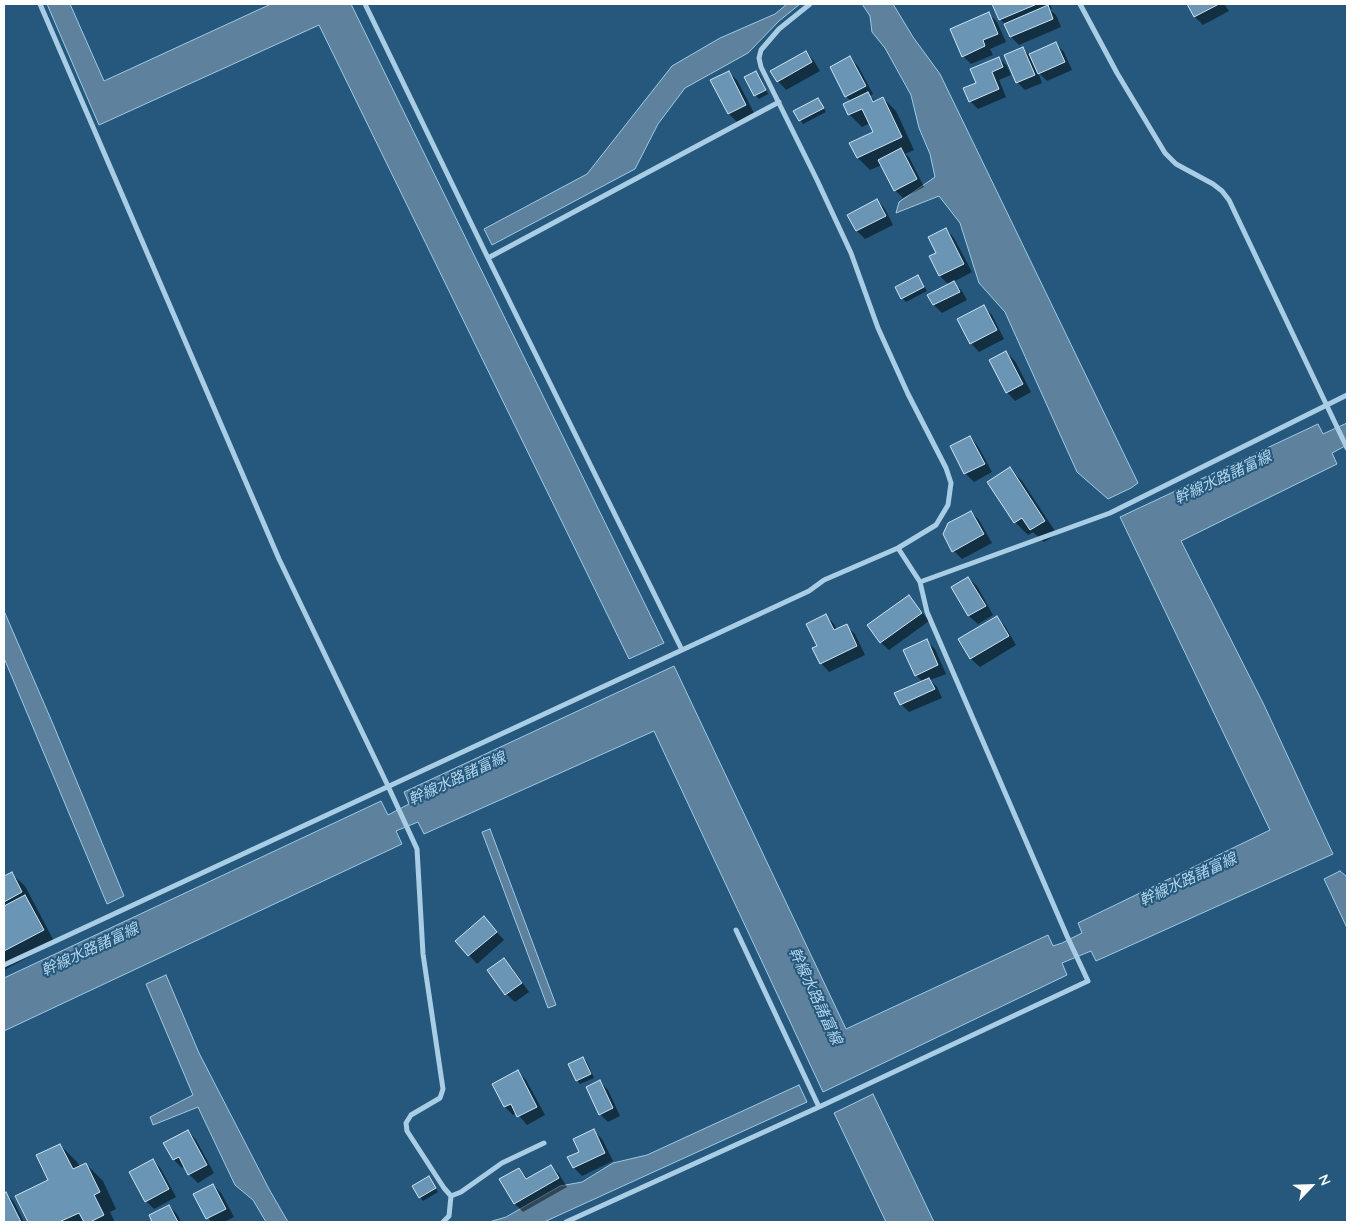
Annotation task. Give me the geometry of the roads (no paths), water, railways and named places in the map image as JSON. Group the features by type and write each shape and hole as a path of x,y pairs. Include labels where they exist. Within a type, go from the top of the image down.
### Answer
{"street":[{"path":"40,4 279,559 417,849 423,954 443,1089 440,1098 411,1116 406,1123 407,1131 451,1196 450,1216 443,1222"},
{"path":"365,4 682,650"},
{"path":"4,965 809,591 824,580 898,548 936,525 948,505 950,483 946,468 908,394 878,328 851,253 761,67 761,50 779,29 810,4"},
{"path":"1080,4 1117,73 1165,153 1176,164 1213,184 1229,200 1347,448"},
{"path":"488,258 779,102"},
{"path":"920,582 1110,512 1347,395"},
{"path":"566,1222 857,1090 1088,982 927,612 920,582 898,548"},
{"path":"736,930 819,1107"},
{"path":"451,1196 461,1192 502,1163 544,1142"}],"water":[{"path":"47,4 70,4 104,81 271,4 351,4 664,643 629,659 319,25 99,125"},
{"path":"787,4 800,4 779,21 748,53 685,88 658,124 635,169 492,245 484,229 587,174 672,66 720,38 775,14"},
{"path":"862,4 893,4 913,37 940,74 1138,483 1131,488 1108,499 1077,472 1005,312 979,283 960,223 939,196 896,213 899,202 935,177 930,154 919,128 911,95 885,48 872,32 870,16"},
{"name":"幹線水路諸富線","path":"1347,423 1347,445 1332,453 1337,464 1181,541 1264,705 1333,854 1096,961 1091,951 1062,963 1067,975 823,1092 654,731 424,834 418,822 396,831 402,844 4,1031 4,978 381,801 388,815 409,804 404,792 674,666 846,1029 1048,935 1053,946 1062,943 1082,933 1078,923 1270,830 1120,517 1318,424 1323,434"},
{"path":"4,611 124,896 107,904 4,658"},
{"path":"490,829 556,1005 548,1008 482,832"},
{"path":"1340,871 1347,877 1347,928 1324,879"},
{"path":"166,975 199,1053 288,1222 266,1222 253,1200 235,1185 198,1107 153,1125 150,1117 193,1095 146,984"},
{"path":"799,1085 807,1102 544,1222 489,1222 506,1217 560,1186 582,1182 613,1163 647,1155"},
{"path":"873,1094 934,1222 886,1222 834,1113"}]}
